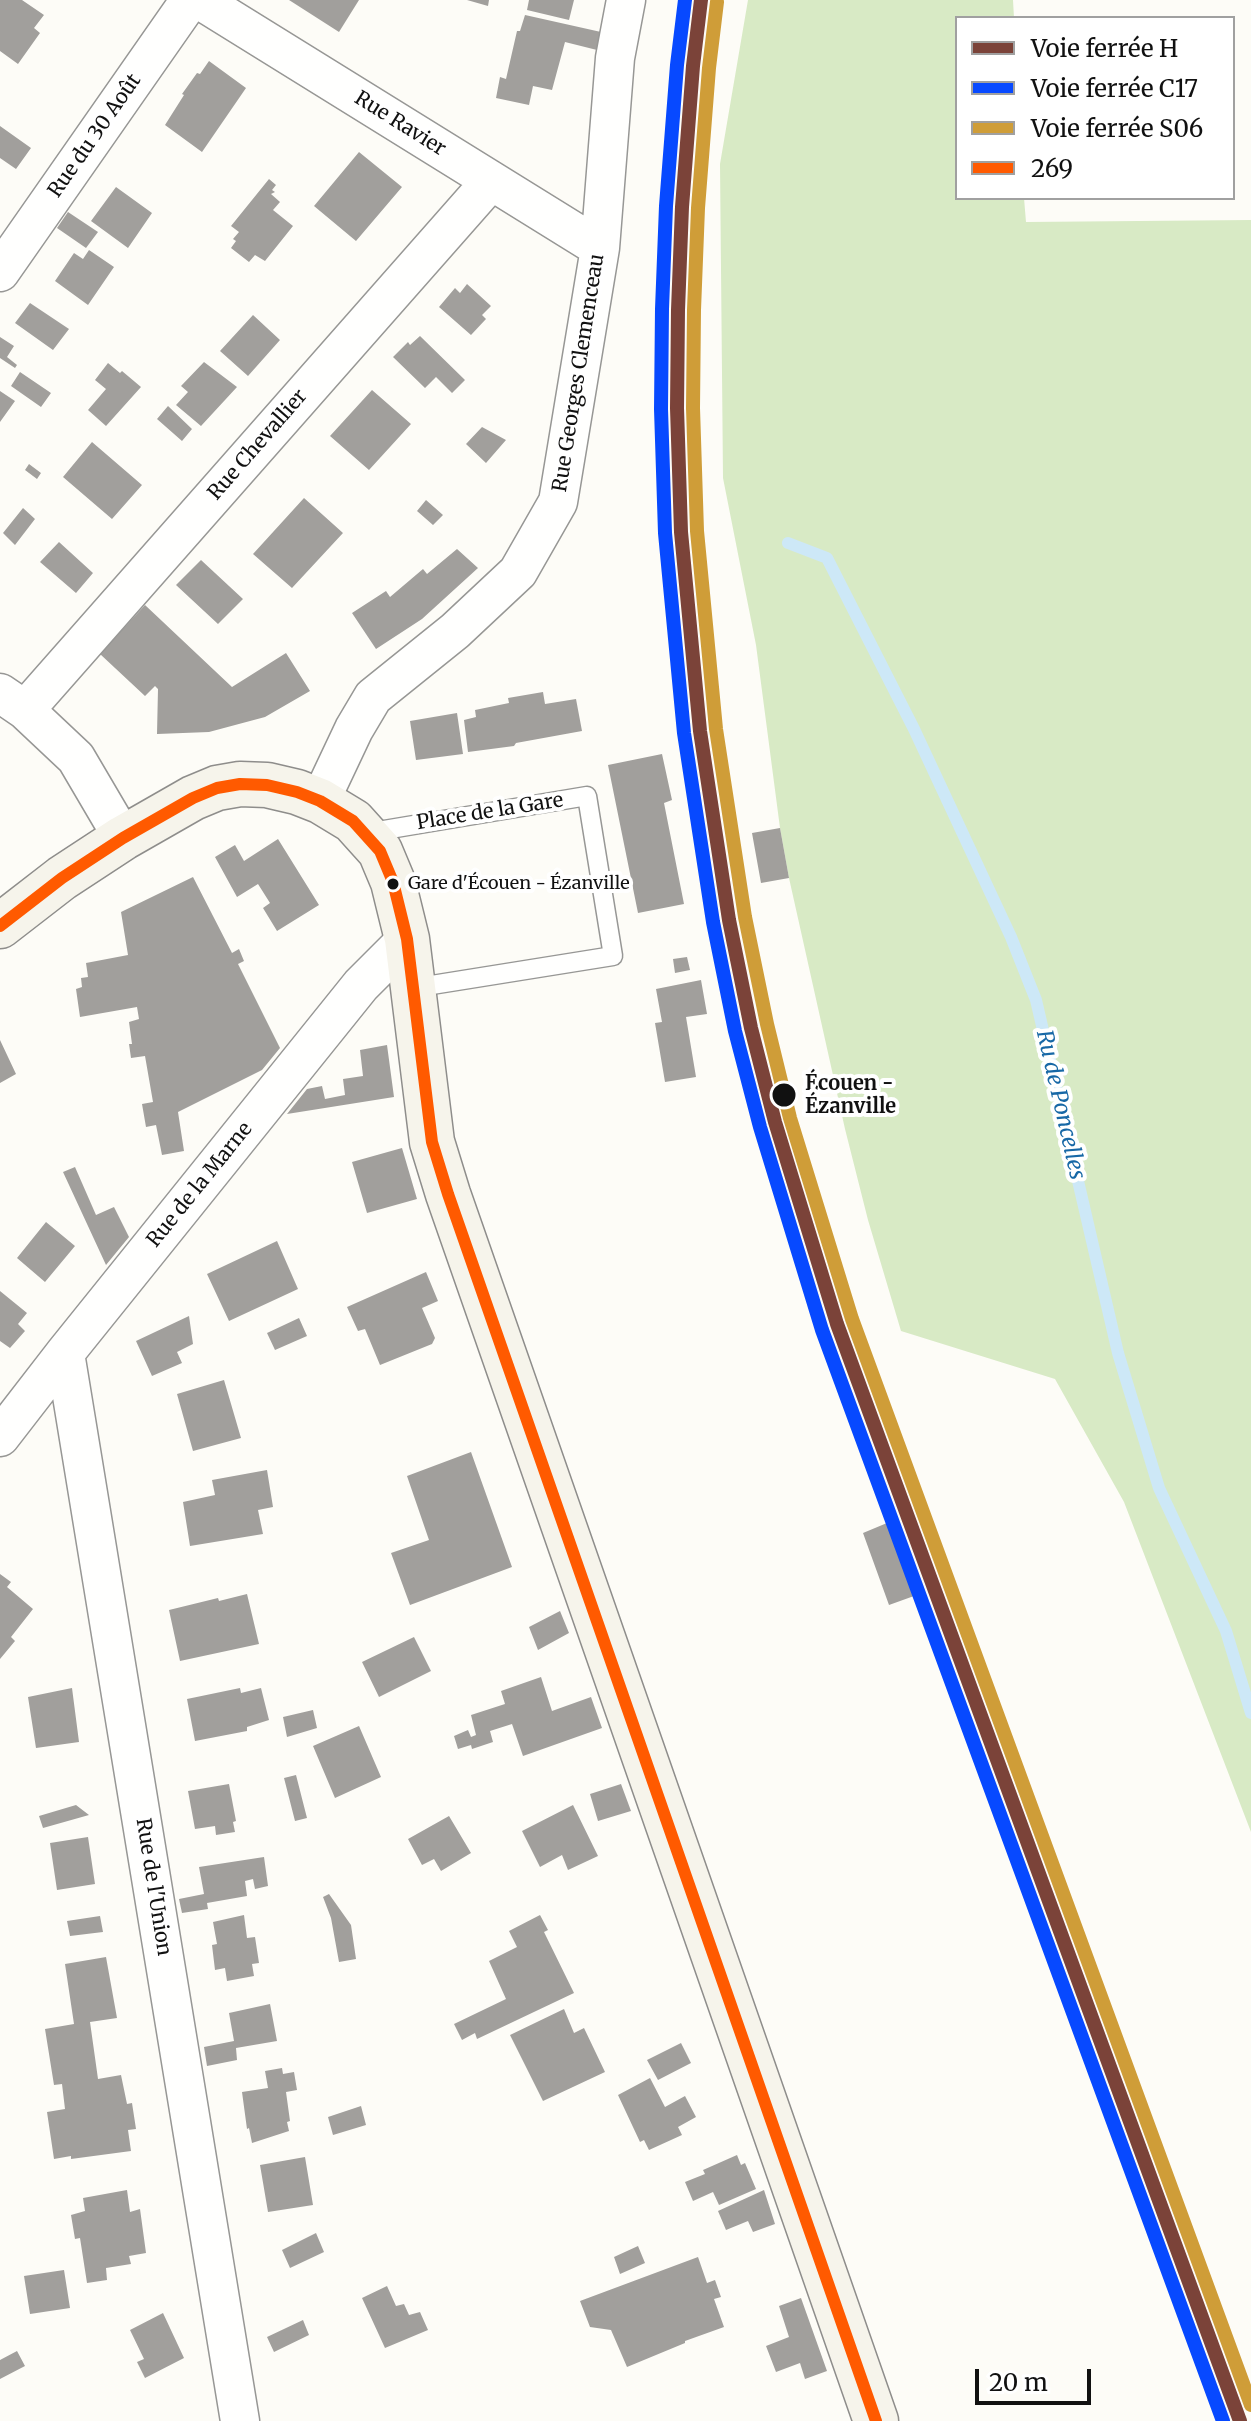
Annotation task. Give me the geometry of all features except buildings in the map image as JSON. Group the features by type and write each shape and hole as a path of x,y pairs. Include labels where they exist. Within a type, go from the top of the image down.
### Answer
{"street":[{"name":"Rue du 30 Août","path":"0,272 190,0"},
{"name":"Rue Ravier","path":"200,0 600,248"},
{"name":"Rue Georges Clemenceau","path":"320,801 373,697 455,631 518,572 558,502 600,248 615,58 626,0"},
{"name":"Rue Chevallier","path":"13,701 491,181"},
{"path":"13,701 76,758 123,838"},
{"path":"0,926 62,878 123,838 193,798 217,788 240,784 267,785 297,792 320,801 353,821 380,851 393,882 407,939 432,1142 448,1194 876,2421"},
{"name":"Rue de la Marne","path":"0,1437 327,1026 361,985 407,939"},
{"name":"Rue de l'Union","path":"65,1353 240,2421"}],"lane":[{"name":"Place de la Gare","path":"365,833 587,796 613,956 413,988"}],"green space":[{"path":"748,0 1013,0 1014,16 955,16 955,200 1024,200 1026,222 1251,220 1251,1832 1124,1502 1055,1379 901,1331 845,1129 789,878 756,645 723,478 720,164"}],"waterway":[{"name":"Ru de Poncelles","path":"788,543 827,558 914,729 1011,937 1036,1000 1118,1353 1159,1488 1226,1631 1251,1713"}],"rail line":[{"name":"C17","path":"685,0 666,206 662,309 665,533 684,733 713,922 735,1031 760,1127 822,1330 1223,2421"},
{"name":"H","path":"701,0 682,207 678,310 681,532 700,731 729,920 751,1028 775,1122 837,1324 1240,2421"},
{"name":"S06","path":"717,2 698,208 694,310 697,531 716,729 745,917 767,1024 790,1118 852,1319 1251,2405"}],"transit line":[{"name":"269","path":"0,926 62,878 123,838 193,798 217,788 240,784 267,785 297,792 320,801 353,821 380,851 393,882 407,939 432,1142 448,1194 876,2421"}],"place":[{"name":"Gare d'Écouen - Ézanville","path":"393,884"},
{"name":"Écouen - Ézanville","path":"784,1095"}]}
